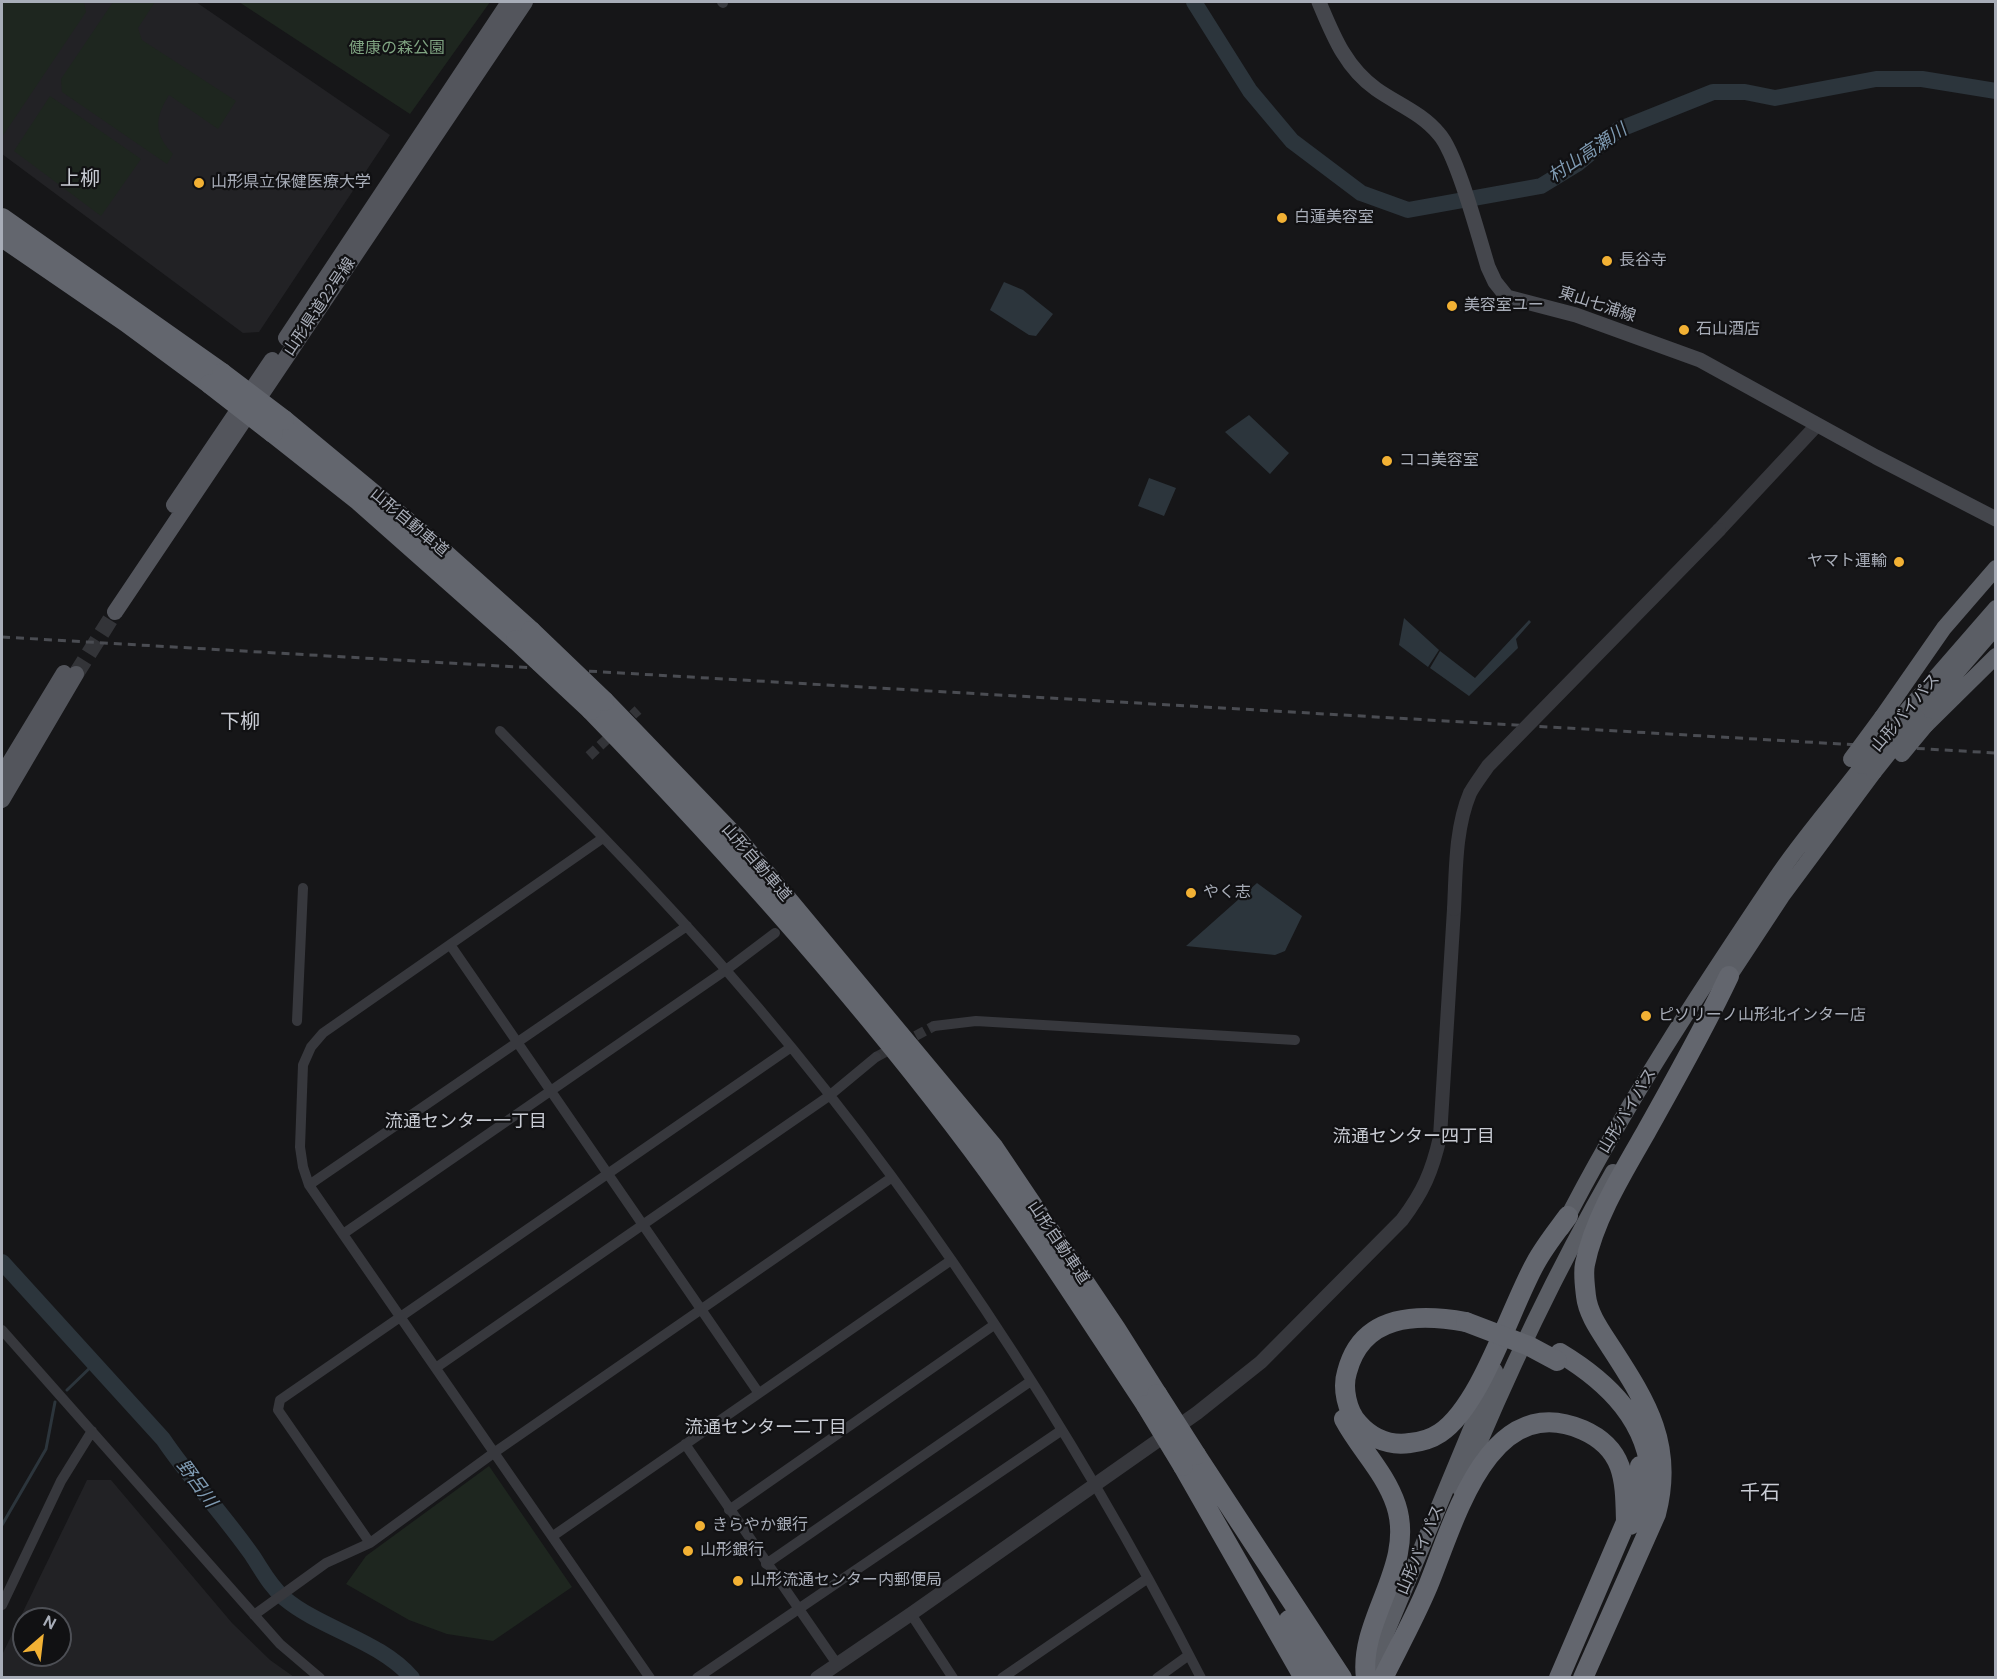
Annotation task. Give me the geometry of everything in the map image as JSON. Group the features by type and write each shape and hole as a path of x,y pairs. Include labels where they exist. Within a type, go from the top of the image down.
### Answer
{"highway":[{"name":"山形自動車道","path":"2,218 435,545 524,636 736,838 994,1148 1116,1329 1151,1400 1324,1674"},
{"name":"山形自動車道","path":"2,237 126,322 216,379"},
{"path":"1868,768 1882,717 1944,628 1995,568"},
{"name":"山形バイパス","path":"1915,720 1995,608"},
{"name":"山形バイパス","path":"1375,1677 1521,1309 1568,1216 1625,1114 1776,877 1868,768 1915,720 1995,627"},
{"path":"1868,768 1915,720 1995,656"},
{"name":"山形バイパス","path":"1375,1677 1536,1320 1588,1215 1729,975 1868,768"},
{"path":"1583,1677 1656,1514 1661,1494 1662,1472 1658,1438 1646,1403 1596,1324 1586,1298 1585,1265 1599,1224 1626,1167 1704,1028 1729,975"},
{"path":"1467,1318 1402,1318 1374,1331 1365,1339 1355,1350 1346,1374 1350,1410 1357,1422 1378,1440 1403,1444 1421,1442 1440,1433 1456,1419 1480,1382 1535,1263 1568,1216"},
{"path":"1559,1677 1626,1522 1624,1472 1612,1453 1596,1437 1570,1425 1548,1423 1521,1429 1507,1437 1484,1460 1470,1486 1425,1593 1375,1677 1364,1663 1391,1579 1400,1535 1400,1521 1386,1480 1352,1434 1340,1411 1335,1376 1340,1358 1360,1326 1390,1311 1429,1307 1467,1318 1591,1371 1607,1385 1630,1413 1639,1433 1651,1473 1651,1493 1635,1561"},
{"path":"1559,1357 1599,1391 1622,1419 1639,1458 1641,1492 1637,1510 1610,1561"}],"main road":[{"name":"山形県道22号線","path":"506,6 111,609 525,2"},
{"name":"東山七浦線","path":"1319,2 1336,42 1356,73 1376,90 1429,122 1442,136 1495,282 1507,297 1576,315 1700,360 1995,519"},
{"path":"2,775 72,670 2,800"}],"street":[{"path":"817,1677 1153,1445 1261,1362 1368,1256 1417,1200 1431,1174 1440,1137 1454,909 1464,814 1471,792 1488,766 1719,530 1817,425"},
{"path":"500,731 726,970 829,1096 891,1178 994,1325 1062,1430 1148,1578 1201,1677"},
{"path":"603,838 323,1033 306,1055 303,1065 300,1147 309,1185 650,1677"},
{"path":"297,1021 303,888"},
{"path":"309,1185 687,927"},
{"path":"343,1234 726,970 776,933"},
{"path":"451,946 758,1392"},
{"path":"934,1026 976,1021 1294,1040"},
{"path":"370,1543 278,1410 280,1400 790,1048"},
{"path":"437,1367 829,1096 876,1057"},
{"path":"254,1616 326,1563 370,1543 495,1452 702,1311 891,1178"},
{"path":"553,1536 950,1261"},
{"path":"729,1510 994,1325"},
{"path":"2,1330 254,1616 280,1644 320,1677"},
{"path":"766,1564 1031,1381"},
{"path":"697,1677 1062,1430"},
{"path":"2,1605 61,1481 92,1431"},
{"path":"685,1444 837,1664"},
{"path":"1002,1677 1148,1578"},
{"path":"911,1614 953,1677"},
{"path":"1157,1677 1190,1655"}],"shaded area":[{"name":"山形県立保健医療大学","path":"2,2 196,2 390,135 259,332 243,333 2,154"},
{"path":"1004,282 1023,290 1053,314 1036,336 1029,335 990,310"},
{"path":"1249,415 1289,453 1270,474 1225,432"},
{"path":"1149,478 1176,488 1164,516 1138,506"},
{"path":"1404,618 1439,650 1428,667 1399,645"},
{"path":"1529,620 1531,622 1516,639 1518,648 1469,696 1430,668 1440,651 1475,678"},
{"path":"1257,883 1302,916 1285,951 1275,955 1186,946"},
{"path":"87,1480 111,1480 232,1623 270,1660 294,1677 2,1677 2,1655 12,1634 12,1667 72,1667 72,1607 25,1607"}],"green space":[{"path":"2,2 84,2 86,12 2,137"},
{"path":"113,2 155,2 138,28 142,40 236,101 218,129 169,95 161,112 158,126 162,140 173,154 167,164 62,92 61,79"},
{"name":"健康の森公園","path":"239,2 490,2 410,114"},
{"path":"50,96 141,159 101,216 14,151"},
{"path":"489,1466 572,1587 493,1641 447,1634 409,1620 346,1584 366,1556"}],"waterway":[{"name":"村山高瀬川","path":"1194,2 1250,91 1292,141 1361,193 1408,210 1541,186 1577,164 1618,130 1713,92 1745,92 1775,98 1876,79 1922,79 1996,91"},
{"name":"野呂川","path":"2,1262 163,1439 279,1593 299,1609 384,1654 412,1678"},
{"path":"67,1390 95,1363"},
{"path":"2,1525 46,1449 55,1402"}],"tunnel":[{"path":"76,674 115,612"},
{"path":"589,756 638,710"},
{"path":"876,1057 934,1026"}],"railway":[{"path":"2,637 1996,753"}],"place":[{"name":"山形県立保健医療大学","path":"199,183"},
{"name":"白蓮美容室","path":"1282,218"},
{"name":"長谷寺","path":"1607,261"},
{"name":"美容室ユー","path":"1452,306"},
{"name":"石山酒店","path":"1684,330"},
{"name":"ココ美容室","path":"1387,461"},
{"name":"ヤマト運輸","path":"1899,562"},
{"name":"やく志","path":"1191,893"},
{"name":"ピソリーノ山形北インター店","path":"1646,1016"},
{"name":"きらやか銀行","path":"700,1526"},
{"name":"山形銀行","path":"688,1551"},
{"name":"山形流通センター内郵便局","path":"738,1581"}],"district":[{"name":"上柳","path":"80,180"},
{"name":"下柳","path":"240,723"},
{"name":"流通センター一丁目","path":"466,1122"},
{"name":"流通センター四丁目","path":"1414,1137"},
{"name":"流通センター二丁目","path":"766,1428"},
{"name":"千石","path":"1760,1494"}]}
